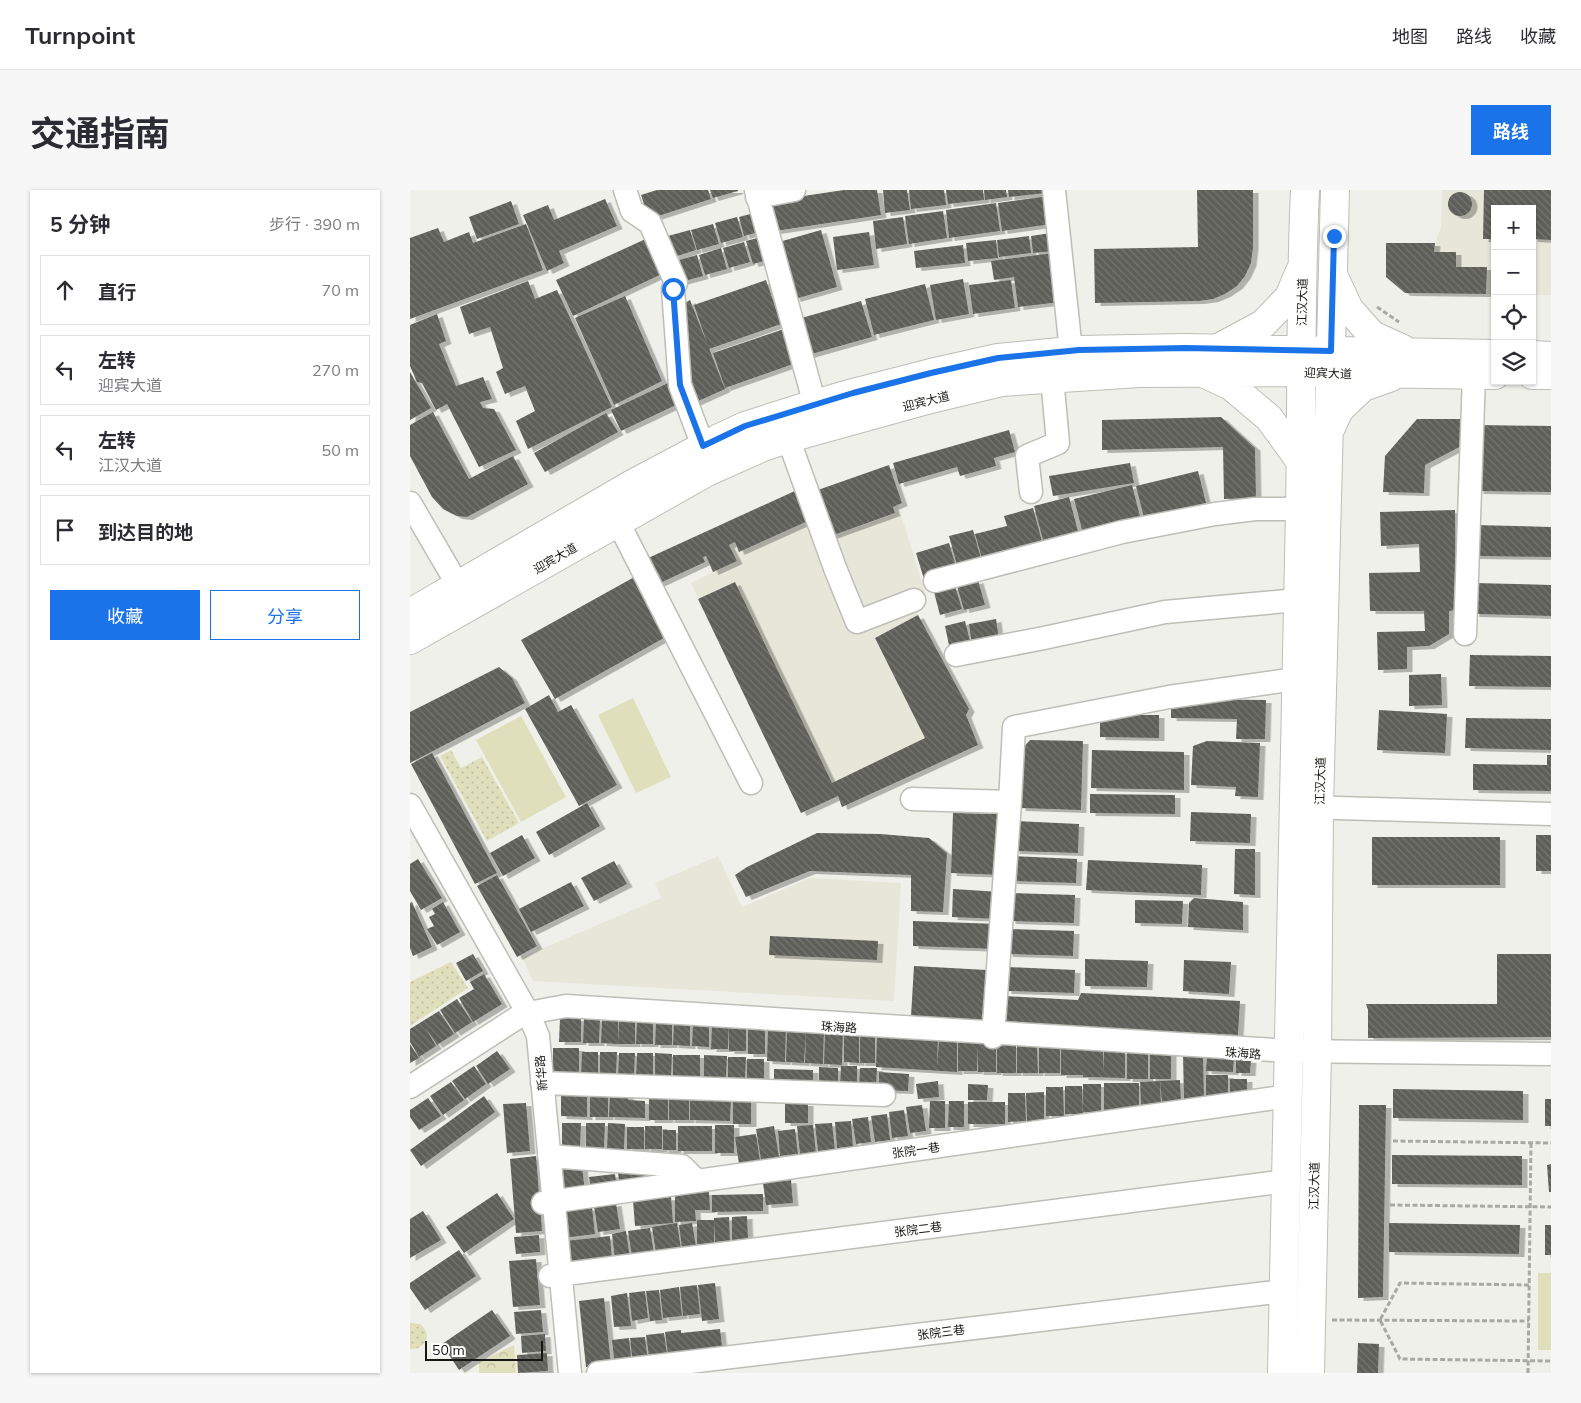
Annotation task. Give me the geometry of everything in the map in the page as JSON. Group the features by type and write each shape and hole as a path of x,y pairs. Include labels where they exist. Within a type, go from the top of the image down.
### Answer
{"main road":[{"name":"江汉大道","path":"1305,190 1296,679 1307,769"},
{"name":"江汉大道","path":"1310,1373 1317,1051 1306,807 1329,433 1335,190"},
{"path":"1219,348 1263,324 1289,297 1303,265"},
{"path":"1329,433 1339,410 1363,387 1406,363 1372,334 1349,309 1333,274"},
{"name":"迎宾大道","path":"410,640 464,596 634,483 745,426 853,393 998,358 1071,351 1219,348 1301,361 1406,363 1491,354"},
{"path":"1536,355 1551,356"},
{"name":"迎宾大道","path":"410,613 464,596 618,522 707,472 788,438 922,401 1002,382 1139,372 1201,372 1301,361"},
{"name":"迎宾大道","path":"1406,363 1484,375"},
{"path":"1201,372 1231,386 1269,418 1300,461"},
{"path":"1536,375 1551,375"},
{"name":"江汉大道","path":"1282,1373 1290,1054 1306,837"}],"street":[{"path":"625,190 632,211 650,223 676,283 673,289 680,385 703,446"},
{"path":"794,190 756,194 815,405"},
{"path":"1054,190 1071,351"},
{"path":"1465,634 1484,375"},
{"path":"1031,492 1027,456 1058,443 1052,378"},
{"path":"788,438 835,568 857,622 914,600"},
{"path":"410,503 464,596"},
{"path":"935,582 1131,530 1215,514 1255,509 1300,509"},
{"path":"618,522 751,783"},
{"path":"956,655 1165,612 1298,600"},
{"path":"993,1034 1014,727 1169,697 1296,679"},
{"path":"912,799 1010,802"},
{"name":"新华路","path":"410,805 525,1016 530,1036 549,1205 555,1278 558,1373"},
{"path":"1306,807 1551,814"},
{"name":"新华路","path":"410,829 538,1036 549,1156 549,1205"},
{"name":"珠海路","path":"410,1087 525,1016 566,1006 1290,1054 1317,1051 1551,1054"},
{"name":"珠海路","path":"410,1092 525,1016"},
{"path":"542,1083 884,1095"},
{"name":"张院一巷","path":"549,1205 1289,1099"},
{"name":"张院一巷","path":"549,1205 696,1182 1289,1099"},
{"path":"549,1156 682,1166 696,1182"},
{"name":"张院二巷","path":"555,1278 1286,1184"},
{"name":"新华路","path":"555,1278 570,1373"},
{"name":"张院三巷","path":"598,1373 1284,1291"}],"path":[{"path":"1376,306 1400,323"},
{"path":"1393,1140 1551,1143"},
{"path":"1528,1373 1531,1142"},
{"path":"1390,1205 1551,1207"},
{"path":"1380,1320 1400,1283 1529,1285"},
{"path":"1311,1320 1529,1321"},
{"path":"1380,1320 1400,1359 1551,1360"}],"shaded area":[{"path":"1442,190 1551,190 1551,295 1536,295 1536,205 1491,205 1491,294 1486,294 1486,267 1456,267 1456,252 1434,252 1441,227"},
{"path":"797,490 831,536 895,514 893,507 898,505 925,592 917,604 918,615 966,715 978,745 842,807 838,796 801,813 691,583 713,572 706,556 735,543 725,522"},
{"path":"718,856 742,907 810,878 901,883 894,1001 533,981 522,957 661,898 655,883"}],"green space":[{"path":"633,698 671,777 636,793 598,715"},
{"path":"521,716 566,797 521,822 476,740"},
{"path":"451,750 461,768 482,757 519,823 487,841 440,756"},
{"path":"451,962 468,988 410,1026 410,982"},
{"path":"1538,1273 1551,1273 1551,1350 1538,1350"},
{"path":"410,1323 420,1324 426,1332 426,1341 416,1349 410,1349"},
{"path":"514,1345 516,1373 479,1373 479,1362"}],"building":[{"path":"657,190 708,190 711,199 649,219 641,195"},
{"path":"710,190 738,190 738,191 713,198"},
{"path":"844,190 877,190 881,215 775,231 770,201"},
{"path":"883,190 907,190 910,210 885,213"},
{"path":"909,190 944,190 946,205 911,209"},
{"path":"946,190 983,190 984,200 948,204"},
{"path":"984,190 1006,190 1007,197 985,200"},
{"path":"1008,190 1046,190 1046,193 1009,197"},
{"path":"1197,190 1253,190 1253,247 1251,263 1245,276 1237,286 1213,299 1199,301 1095,303 1094,249 1198,247"},
{"path":"1484,190 1551,190 1551,240 1536,239 1536,205 1491,205 1491,239 1483,239"},
{"path":"1460,192 1465,193 1471,199 1471,209 1465,215 1460,216 1455,215 1449,209 1448,204 1449,199 1455,193"},
{"path":"1048,196 1052,224 1002,231 998,203"},
{"path":"605,199 617,226 559,251 564,263 547,271 523,215 548,205 554,220"},
{"path":"511,201 519,224 477,239 469,217"},
{"path":"996,203 1000,231 949,238 946,210"},
{"path":"943,211 947,238 909,244 905,216"},
{"path":"754,213 759,232 744,236 739,217"},
{"path":"737,217 743,237 721,243 715,223"},
{"path":"903,217 907,244 876,249 873,221"},
{"path":"526,224 543,270 410,319 410,238 438,228 444,242 469,232 473,243"},
{"path":"713,224 719,244 697,250 691,230"},
{"path":"690,230 696,250 674,257 668,236"},
{"path":"821,230 837,287 795,299 779,242"},
{"path":"869,232 874,265 837,270 833,237"},
{"path":"1051,233 1053,251 1033,253 1031,236"},
{"path":"765,236 771,259 753,264 746,241"},
{"path":"1029,236 1031,253 999,257 997,240"},
{"path":"650,237 666,272 573,316 556,280"},
{"path":"996,240 998,258 968,261 966,243"},
{"path":"744,242 750,262 729,268 723,248"},
{"path":"1386,243 1435,243 1434,252 1456,252 1456,267 1487,267 1486,294 1405,293 1386,277"},
{"path":"963,245 965,263 916,268 914,251"},
{"path":"721,248 727,269 705,275 699,255"},
{"path":"1053,253 1060,302 1018,307 1014,277 994,280 991,261"},
{"path":"697,255 703,276 681,282 675,261"},
{"path":"963,279 969,314 936,320 930,285"},
{"path":"766,280 781,324 709,349 694,305"},
{"path":"1011,280 1015,308 973,314 969,285"},
{"path":"528,281 535,299 557,290 612,407 528,449 516,421 535,411 525,386 505,394 496,372 503,368 490,327 469,334 460,307"},
{"path":"925,284 934,320 874,335 865,299"},
{"path":"625,296 662,381 614,405 575,318"},
{"path":"690,300 725,389 694,403 687,374 680,306"},
{"path":"861,301 872,337 808,355 798,319"},
{"path":"437,314 446,341 439,344 456,386 483,377 492,399 480,402 483,408 494,409 516,450 479,467 447,404 436,410 422,383 417,382 410,366 410,325"},
{"path":"784,329 796,363 725,388 713,353"},
{"path":"410,372 431,408 410,420"},
{"path":"668,383 678,404 621,431 611,410"},
{"path":"433,412 469,479 513,456 528,484 467,517 457,516 443,509 432,497 410,456 410,425"},
{"path":"606,413 618,432 545,472 534,453"},
{"path":"1221,417 1255,448 1256,498 1224,499 1223,447 1102,450 1102,420"},
{"path":"1417,419 1469,419 1469,442 1425,465 1424,493 1383,492 1385,456"},
{"path":"1478,425 1551,426 1551,492 1478,491"},
{"path":"1009,430 1015,452 994,458 996,466 960,476 957,467 899,484 893,463"},
{"path":"1130,463 1134,483 1053,496 1049,476"},
{"path":"889,465 902,503 893,507 895,513 831,536 815,491"},
{"path":"1198,471 1206,503 1144,518 1136,486"},
{"path":"1132,485 1141,520 1083,534 1074,499"},
{"path":"797,490 810,520 739,552 735,542 729,545 737,561 713,572 706,556 703,557 705,562 658,584 646,559"},
{"path":"1069,497 1079,535 1044,544 1034,506"},
{"path":"1033,508 1043,545 983,562 975,534 1007,526 1004,516"},
{"path":"1455,510 1456,610 1449,611 1449,634 1429,646 1407,647 1407,669 1378,670 1377,632 1425,631 1424,611 1370,611 1369,573 1420,572 1419,544 1381,546 1380,512"},
{"path":"1474,525 1551,527 1551,557 1473,556"},
{"path":"973,530 982,562 958,569 949,536"},
{"path":"949,543 957,570 924,579 916,553"},
{"path":"638,575 671,634 555,699 521,640"},
{"path":"978,580 985,605 964,610 957,586"},
{"path":"735,582 832,783 925,738 875,638 918,615 969,709 966,715 978,745 842,807 838,796 801,813 698,599"},
{"path":"1474,583 1551,585 1551,616 1474,614"},
{"path":"955,586 962,609 940,615 934,592"},
{"path":"996,619 999,640 972,645 969,624"},
{"path":"965,621 971,645 950,650 945,626"},
{"path":"1470,655 1551,656 1551,687 1469,686"},
{"path":"499,667 512,678 525,703 410,763 410,712"},
{"path":"1441,674 1442,705 1409,706 1409,675"},
{"path":"549,695 558,712 571,705 617,785 579,806 525,709"},
{"path":"1171,699 1266,700 1265,739 1236,739 1237,719 1171,718"},
{"path":"1379,710 1447,714 1445,753 1377,750"},
{"path":"1100,715 1159,715 1159,738 1100,737"},
{"path":"1466,718 1551,719 1551,750 1465,748"},
{"path":"1030,740 1083,741 1081,810 1020,808 1022,749"},
{"path":"1207,741 1260,743 1258,797 1235,796 1236,787 1191,785 1193,746"},
{"path":"1092,750 1184,752 1184,790 1091,788"},
{"path":"432,753 497,873 475,884 411,764"},
{"path":"1547,755 1551,755 1551,791 1473,790 1473,764 1547,765"},
{"path":"1090,794 1175,795 1175,814 1090,813"},
{"path":"587,803 600,826 549,855 536,832"},
{"path":"1191,812 1251,814 1250,843 1190,841"},
{"path":"953,813 1002,814 1002,875 951,873"},
{"path":"1015,821 1079,824 1078,853 1014,851"},
{"path":"817,833 880,834 929,838 947,853 943,912 911,911 911,875 810,871 746,897 735,875 747,867"},
{"path":"522,835 535,858 503,876 490,853"},
{"path":"1536,835 1551,835 1551,871 1536,871"},
{"path":"1372,837 1500,837 1500,885 1372,885"},
{"path":"1235,849 1255,849 1255,895 1234,894"},
{"path":"1012,856 1077,859 1076,883 1011,881"},
{"path":"418,859 442,898 421,910 410,891 410,864"},
{"path":"1088,860 1202,865 1201,895 1086,890"},
{"path":"614,861 627,884 594,901 581,878"},
{"path":"497,875 537,946 517,957 477,886"},
{"path":"571,882 584,906 531,932 519,909"},
{"path":"953,889 1000,892 999,919 952,917"},
{"path":"1010,893 1075,895 1074,923 1010,921"},
{"path":"1194,898 1243,902 1243,930 1188,927 1189,903"},
{"path":"1135,900 1183,901 1182,924 1135,923"},
{"path":"412,902 432,947 413,956 410,948 410,903"},
{"path":"443,902 460,932 437,945 427,929 434,926 429,917 435,914 432,909"},
{"path":"913,921 998,924 997,949 913,946"},
{"path":"1008,929 1074,931 1073,956 1007,954"},
{"path":"770,936 878,941 877,960 769,955"},
{"path":"473,954 483,971 466,981 456,963"},
{"path":"1497,954 1551,954 1551,1037 1368,1038 1368,1010 1366,1004 1497,1004"},
{"path":"1085,959 1148,961 1147,987 1085,986"},
{"path":"1184,960 1231,962 1229,994 1183,991"},
{"path":"914,966 987,970 985,1020 911,1016"},
{"path":"1007,967 1075,970 1074,993 1006,991"},
{"path":"484,974 502,1004 473,1022 459,998 474,989 470,982"},
{"path":"1081,993 1240,1001 1238,1035 1002,1023 1003,996 1078,1000"},
{"path":"457,999 472,1022 455,1033 440,1010"},
{"path":"439,1011 454,1034 437,1045 426,1028 436,1046 419,1057 410,1042 410,1029"},
{"path":"560,1018 581,1018 581,1042 559,1042"},
{"path":"584,1018 600,1019 599,1043 583,1043"},
{"path":"602,1019 618,1019 618,1044 601,1043"},
{"path":"619,1019 635,1019 635,1044 618,1044"},
{"path":"637,1020 653,1020 653,1044 636,1044"},
{"path":"656,1020 672,1020 672,1045 655,1045"},
{"path":"674,1021 690,1021 690,1046 673,1045"},
{"path":"693,1022 709,1022 709,1047 692,1046"},
{"path":"712,1023 729,1023 728,1049 711,1049"},
{"path":"729,1024 746,1024 746,1051 729,1051"},
{"path":"748,1025 765,1025 765,1054 748,1054"},
{"path":"768,1026 786,1027 785,1062 767,1061"},
{"path":"787,1027 824,1029 823,1064 805,1063 806,1032 804,1063 786,1062"},
{"path":"825,1029 843,1030 842,1065 824,1064"},
{"path":"844,1031 859,1031 859,1063 844,1062"},
{"path":"860,1031 875,1032 875,1063 860,1063"},
{"path":"877,1035 938,1038 937,1068 939,1040 957,1040 957,1072 876,1067"},
{"path":"958,1043 996,1043 996,1072 978,1072 977,1047 977,1071 958,1071"},
{"path":"410,1044 419,1058 410,1063"},
{"path":"997,1045 1016,1045 1016,1073 997,1073"},
{"path":"1017,1045 1037,1045 1038,1073 1017,1073"},
{"path":"1039,1045 1060,1045 1060,1073 1039,1073"},
{"path":"553,1048 579,1048 579,1078 553,1078"},
{"path":"1061,1048 1103,1049 1104,1073 1104,1051 1125,1051 1125,1078 1061,1075"},
{"path":"497,1051 510,1069 488,1084 476,1066"},
{"path":"582,1052 598,1052 598,1076 581,1076"},
{"path":"600,1052 617,1052 616,1077 600,1076"},
{"path":"1127,1052 1148,1052 1148,1079 1127,1079"},
{"path":"1150,1052 1171,1052 1171,1079 1150,1079"},
{"path":"619,1053 635,1053 634,1077 618,1077"},
{"path":"637,1053 653,1053 653,1078 636,1077"},
{"path":"655,1053 672,1054 671,1078 655,1078"},
{"path":"1183,1054 1203,1054 1204,1100 1184,1100"},
{"path":"673,1055 700,1055 700,1078 673,1078"},
{"path":"704,1055 727,1056 726,1079 704,1079"},
{"path":"1207,1056 1234,1057 1233,1072 1206,1071"},
{"path":"728,1057 746,1057 745,1080 728,1079"},
{"path":"747,1059 764,1059 764,1082 747,1081"},
{"path":"1236,1059 1251,1060 1250,1073 1236,1073"},
{"path":"474,1066 486,1084 465,1099 452,1081"},
{"path":"841,1066 857,1066 857,1087 840,1087"},
{"path":"819,1067 838,1068 838,1086 819,1086"},
{"path":"860,1068 877,1068 876,1089 859,1089"},
{"path":"774,1069 813,1070 813,1085 774,1084"},
{"path":"879,1072 909,1074 908,1091 879,1090"},
{"path":"1206,1075 1228,1075 1228,1096 1206,1096"},
{"path":"1230,1079 1247,1079 1247,1096 1230,1096"},
{"path":"1180,1080 1181,1102 1162,1103 1160,1081"},
{"path":"938,1081 939,1097 918,1099 916,1084"},
{"path":"1160,1081 1161,1104 1141,1105 1140,1082"},
{"path":"451,1082 464,1100 443,1115 430,1096"},
{"path":"1104,1083 1139,1083 1139,1110 1104,1111"},
{"path":"968,1084 988,1085 987,1100 968,1100"},
{"path":"1083,1084 1101,1084 1101,1112 1083,1112"},
{"path":"1065,1086 1082,1086 1083,1114 1065,1114"},
{"path":"561,1087 587,1087 587,1117 561,1116"},
{"path":"1046,1087 1063,1087 1064,1116 1046,1116"},
{"path":"1393,1089 1523,1091 1523,1120 1393,1118"},
{"path":"590,1091 608,1091 608,1117 590,1117"},
{"path":"610,1091 628,1091 628,1100 645,1101 645,1118 609,1117"},
{"path":"649,1092 668,1092 668,1120 649,1120"},
{"path":"669,1092 689,1092 689,1120 669,1120"},
{"path":"1044,1092 1044,1121 1027,1121 1026,1093"},
{"path":"1008,1093 1025,1093 1026,1121 1008,1122"},
{"path":"690,1095 731,1097 730,1121 690,1120"},
{"path":"484,1096 495,1112 421,1166 410,1150"},
{"path":"428,1098 441,1116 419,1130 410,1117 410,1110"},
{"path":"1545,1099 1551,1099 1551,1126 1545,1126"},
{"path":"733,1100 751,1100 751,1124 733,1124"},
{"path":"930,1101 945,1101 945,1128 929,1128"},
{"path":"949,1101 964,1101 964,1127 948,1127"},
{"path":"968,1102 1005,1102 1005,1124 968,1124"},
{"path":"526,1103 530,1151 507,1153 503,1104"},
{"path":"785,1103 808,1103 808,1123 785,1123"},
{"path":"922,1105 926,1131 910,1133 906,1107"},
{"path":"1359,1105 1386,1105 1383,1297 1358,1298"},
{"path":"904,1110 908,1136 892,1138 889,1112"},
{"path":"887,1114 890,1140 875,1142 871,1116"},
{"path":"868,1117 871,1142 856,1144 852,1119"},
{"path":"851,1121 853,1147 837,1148 835,1122"},
{"path":"562,1123 581,1123 580,1149 562,1149"},
{"path":"586,1123 605,1123 604,1149 586,1149"},
{"path":"608,1123 625,1124 624,1150 607,1150"},
{"path":"832,1123 835,1150 818,1151 815,1124"},
{"path":"715,1125 734,1125 734,1153 715,1153"},
{"path":"813,1125 816,1153 800,1154 797,1126"},
{"path":"645,1126 662,1126 662,1149 645,1149"},
{"path":"678,1126 712,1126 712,1151 678,1151"},
{"path":"774,1126 779,1157 761,1160 756,1129"},
{"path":"627,1127 644,1127 644,1149 627,1149"},
{"path":"795,1129 798,1154 780,1156 778,1131"},
{"path":"663,1130 676,1130 676,1150 663,1150"},
{"path":"756,1134 760,1161 739,1164 735,1137"},
{"path":"1392,1155 1522,1156 1522,1185 1392,1184"},
{"path":"536,1156 542,1231 516,1233 510,1159"},
{"path":"1551,1164 1551,1192 1549,1192 1547,1165"},
{"path":"582,1166 585,1192 559,1196 556,1169"},
{"path":"644,1170 646,1185 620,1187 618,1173"},
{"path":"615,1174 617,1188 591,1191 589,1177"},
{"path":"791,1180 793,1203 766,1205 763,1183"},
{"path":"709,1192 710,1210 695,1210 696,1221 675,1222 675,1193"},
{"path":"497,1193 514,1219 464,1253 446,1227"},
{"path":"763,1194 763,1211 712,1212 712,1195"},
{"path":"671,1197 673,1223 635,1226 633,1200"},
{"path":"616,1203 620,1229 598,1232 594,1206"},
{"path":"592,1207 595,1234 563,1238 559,1211"},
{"path":"423,1211 441,1240 410,1258 410,1219"},
{"path":"747,1216 748,1239 732,1241 732,1217"},
{"path":"729,1217 730,1241 715,1242 714,1222 714,1244 697,1244 697,1220 714,1220 714,1218"},
{"path":"677,1223 681,1249 656,1253 652,1227"},
{"path":"692,1223 696,1246 682,1248 679,1225"},
{"path":"1389,1223 1520,1225 1519,1254 1389,1252"},
{"path":"1545,1225 1551,1225 1551,1255 1545,1255"},
{"path":"650,1228 654,1254 632,1257 628,1231"},
{"path":"626,1231 630,1258 615,1259 612,1234"},
{"path":"539,1235 540,1252 516,1254 514,1237"},
{"path":"610,1236 612,1260 568,1265 565,1241"},
{"path":"459,1250 476,1276 425,1310 410,1288 410,1283"},
{"path":"536,1259 540,1305 513,1307 509,1261"},
{"path":"715,1283 719,1319 702,1321 698,1285"},
{"path":"697,1285 700,1314 683,1316 680,1287"},
{"path":"679,1287 682,1316 663,1318 660,1290"},
{"path":"659,1290 662,1320 650,1321 646,1291"},
{"path":"645,1291 648,1318 632,1321 629,1293"},
{"path":"627,1293 631,1326 614,1327 611,1296"},
{"path":"604,1298 611,1365 586,1367 579,1301"},
{"path":"492,1310 510,1336 459,1370 442,1344"},
{"path":"541,1310 543,1332 516,1334 514,1312"},
{"path":"720,1329 723,1355 669,1362 665,1332 681,1330 681,1333"},
{"path":"664,1333 668,1362 650,1364 646,1335"},
{"path":"545,1334 546,1351 522,1353 521,1336"},
{"path":"645,1337 648,1363 633,1365 630,1338"},
{"path":"629,1338 632,1365 615,1367 612,1340"},
{"path":"1358,1343 1379,1344 1378,1373 1357,1373"},
{"path":"547,1353 548,1371 518,1373 517,1355"}],"route":[{"path":"673,289 680,385 703,446 745,426 795,410 931,373 998,358 1079,350 1186,348 1331,351 1334,236"}]}
